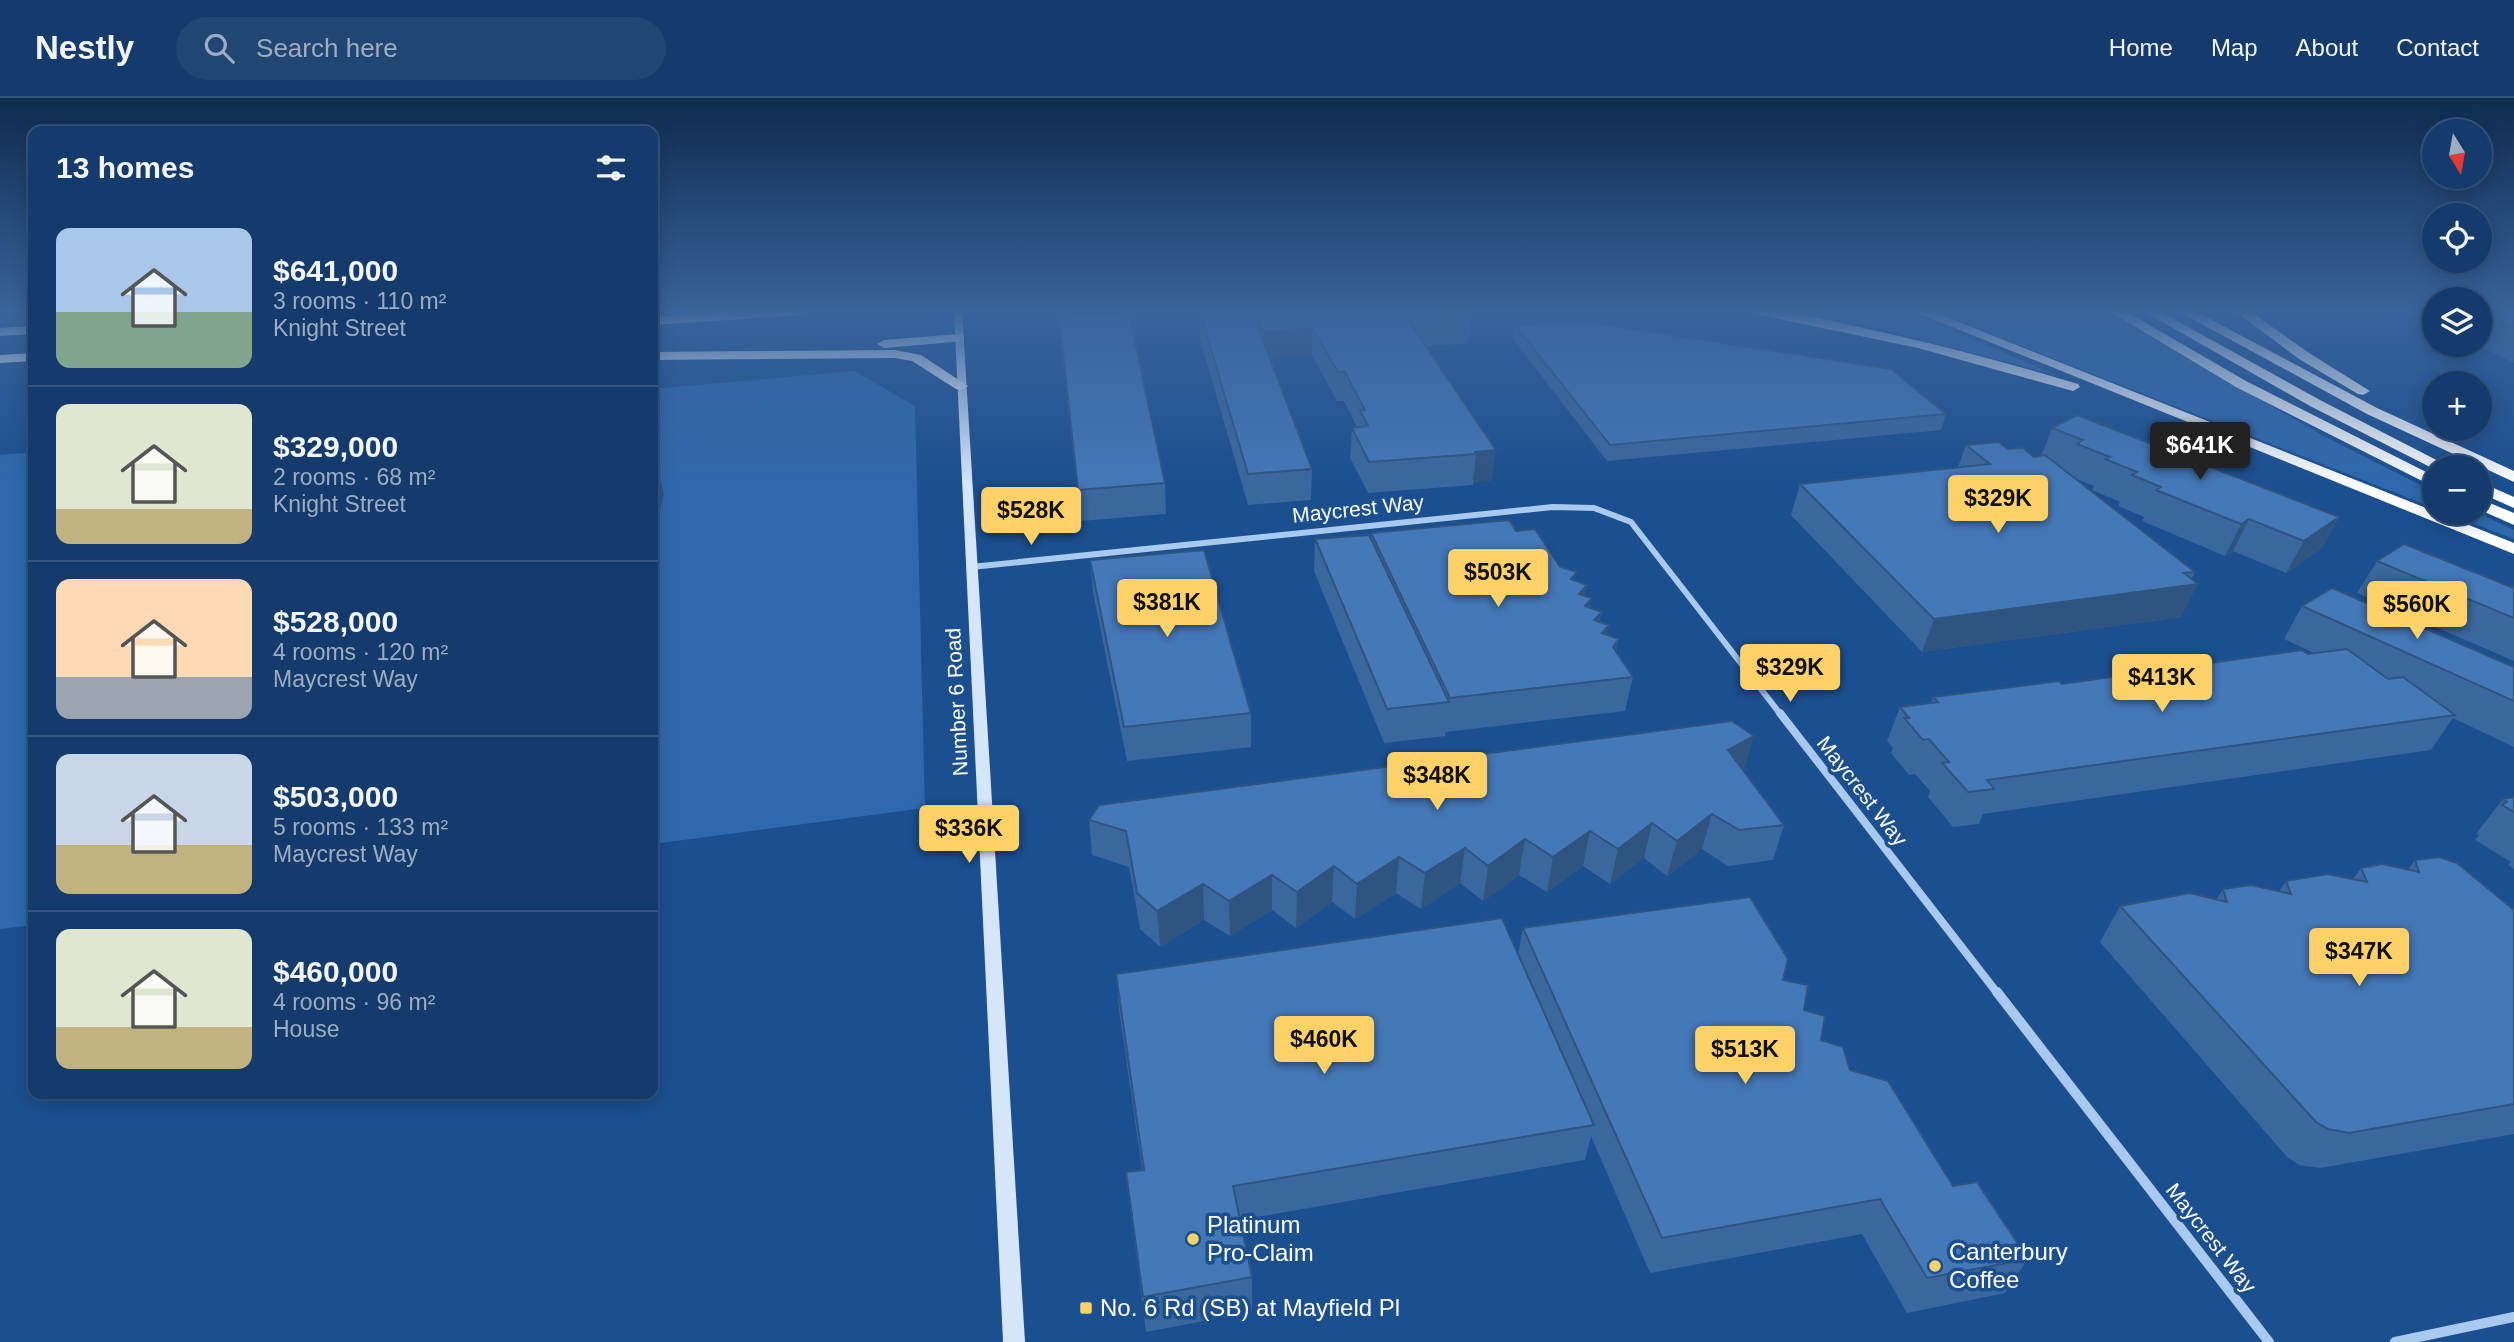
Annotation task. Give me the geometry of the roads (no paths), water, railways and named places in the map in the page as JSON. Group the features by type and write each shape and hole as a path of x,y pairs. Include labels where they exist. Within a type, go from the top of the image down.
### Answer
{"highway":[{"path":"933,369 961,387"},
{"path":"2007,369 2056,382 2342,482"},
{"path":"2063,369 2514,549"},
{"path":"2215,369 2422,476"},
{"path":"2254,369 2422,457"},
{"path":"2294,369 2372,411 2514,477"},
{"path":"2327,369 2514,470"},
{"path":"2492,493 2514,503"},
{"path":"2492,510 2514,520"}],"main road":[{"name":"Number 6 Road","path":"960,369 1014,1342"}],"street":[{"name":"Maycrest Way","path":"971,567 1553,507 1606,509 1631,522 2269,1342"},
{"path":"2395,1342 2514,1317"}],"place":[{"name":"Platinum Pro-Claim","path":"1193,1239"},
{"name":"Canterbury Coffee","path":"1935,1266"},
{"name":"No. 6 Rd (SB) at Mayfield Pl","path":"1086,1308"}]}
